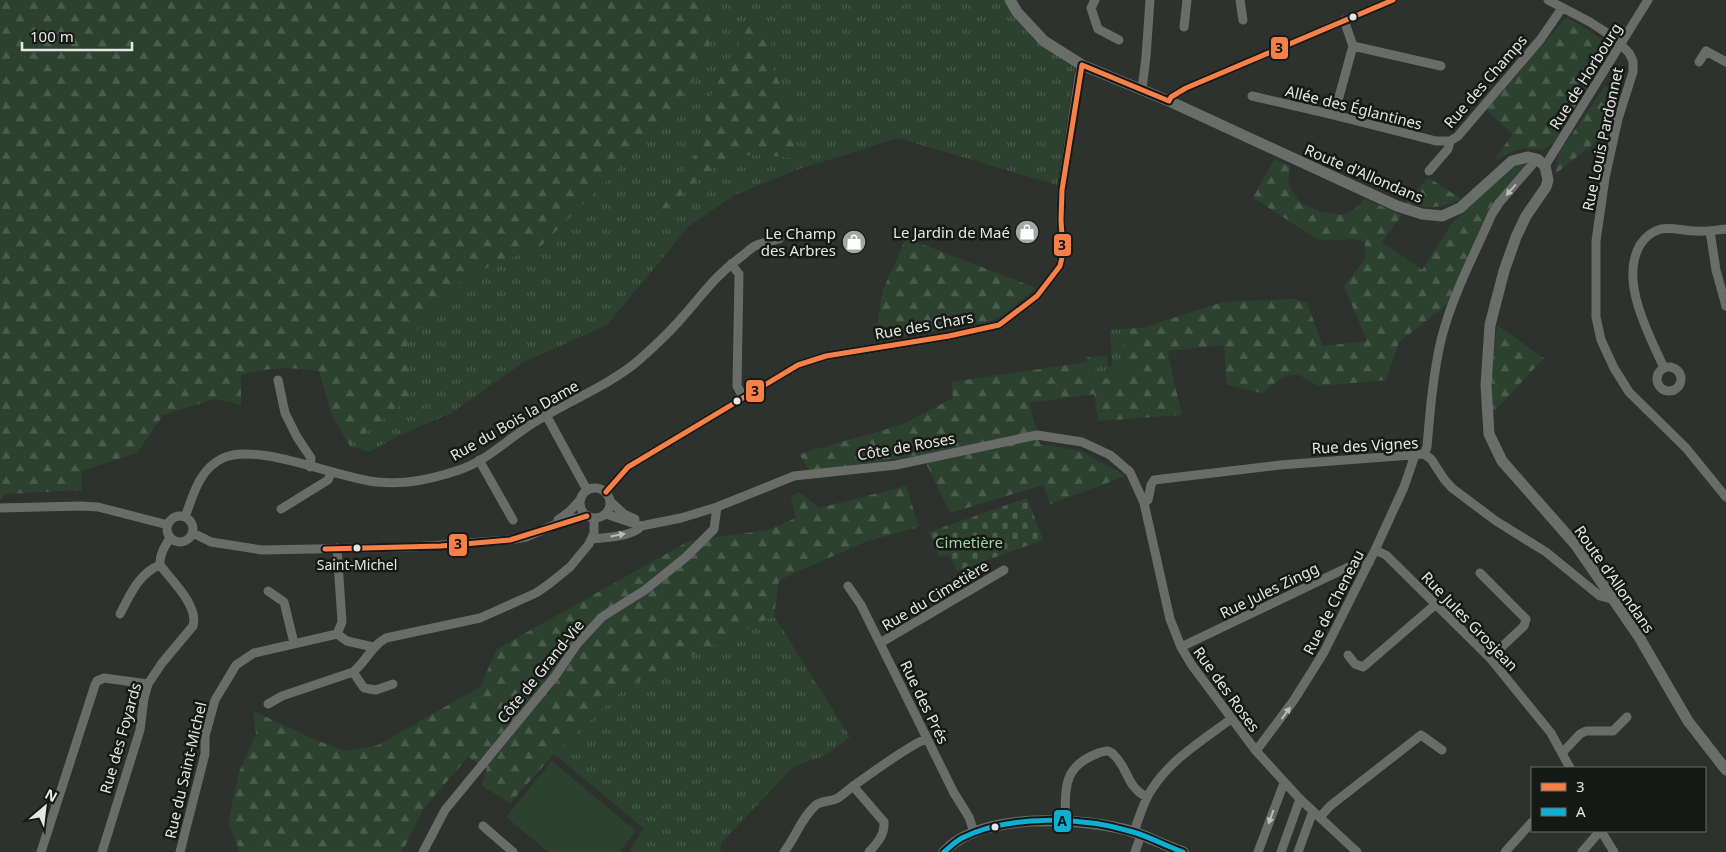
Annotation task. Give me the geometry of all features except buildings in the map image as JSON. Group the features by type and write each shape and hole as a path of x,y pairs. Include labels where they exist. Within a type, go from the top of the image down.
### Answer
{"main road":[{"name":"Route d'Allondans","path":"1010,0 1017,12 1044,41 1082,65 1169,101 1397,206 1422,214 1442,216 1460,208 1512,161 1528,157 1541,163 1548,180 1546,187 1526,216 1516,238 1504,271 1490,325 1486,385 1489,434 1502,461 1575,544 1639,637 1688,721 1726,770"},
{"path":"944,852 956,841 974,832 1023,822 1065,821 1138,834 1183,852"}],"street":[{"path":"1095,0 1091,8 1098,29 1119,40"},
{"path":"1142,89 1150,0"},
{"path":"1184,27 1187,0"},
{"path":"1240,0 1243,20"},
{"path":"1169,101 1171,97 1186,88 1394,0"},
{"path":"1548,0 1590,22 1621,44"},
{"name":"Rue de Horbourg","path":"1488,223 1500,203 1541,163 1621,44 1648,0"},
{"name":"Rue des Champs","path":"1429,171 1448,149 1450,141 1458,136 1540,40 1562,8"},
{"path":"1334,115 1353,46 1344,20"},
{"name":"Rue Louis Pardonnet","path":"1621,44 1633,61 1633,72 1618,119 1605,178 1596,241 1596,317 1601,340 1614,368 1630,392 1686,448 1726,497"},
{"path":"1353,46 1441,66"},
{"path":"1699,62 1706,51 1726,62"},
{"name":"Rue des Chars","path":"606,492 628,467 798,365 826,356 949,336 999,325 1036,296 1060,266 1063,253 1062,190 1082,65"},
{"name":"Allée des Églantines","path":"1252,96 1436,141 1450,141"},
{"name":"Rue de Cheneau","path":"1256,751 1294,700 1324,652 1369,563 1419,455 1427,447 1432,386 1441,340 1450,310 1488,223"},
{"path":"1664,368 1640,311 1635,292 1633,266 1637,250 1642,241 1650,234 1660,230 1671,228 1710,231 1726,228"},
{"path":"1710,231 1716,270 1726,306"},
{"name":"Rue du Bois la Dame","path":"185,517 195,489 204,473 222,459 242,453 263,455 330,473 377,482 404,483 430,479 462,469 479,460 546,415 595,389 637,362 668,334 716,277 731,264 757,245 779,239"},
{"path":"731,264 738,274 737,386 743,397"},
{"path":"278,380 285,413 296,437 311,458 310,467"},
{"path":"546,415 587,490"},
{"name":"Côte de Roses","path":"592,539 637,531 646,525 718,507 794,476 896,465 1037,435 1082,442 1110,455 1130,472 1144,502"},
{"name":"Rue des Vignes","path":"1144,502 1148,500 1154,480 1280,464 1419,455 1430,459 1452,488 1496,521 1546,552 1600,596 1612,599"},
{"path":"479,460 513,520"},
{"path":"281,509 328,480 330,473"},
{"path":"547,527 569,512 587,490 593,488 600,488 606,492 611,502 624,514 646,525"},
{"path":"268,704 282,696 353,672 361,666 373,647 386,638 480,618 528,597 549,584 570,567 592,539 594,533 591,517 582,511 581,499"},
{"path":"193,532 211,542 262,550 413,547 526,537 566,520 591,517 600,518 610,509 611,502"},
{"name":"Rue des Roses","path":"1144,502 1170,619 1181,647 1191,664 1256,751 1284,783 1357,852"},
{"path":"0,508 98,507 168,525"},
{"name":"Côte de Grand-Vie","path":"423,852 445,810 556,675 577,644 602,617 645,590 686,557 714,529 718,507"},
{"path":"606,514 646,525"},
{"path":"175,517 185,517 192,524 193,532 186,541 175,541 170,538 167,532 168,525 175,517"},
{"path":"120,614 128,597 143,575 160,565 163,550 170,538"},
{"path":"337,548 342,622 337,634 347,641 373,647"},
{"name":"Rue Jules Grosjean","path":"1375,550 1386,555 1490,658 1551,733 1569,767"},
{"name":"Rue Jules Zingg","path":"1181,647 1361,561 1369,563"},
{"name":"Rue des Foyards","path":"102,852 140,730 144,698 148,684 162,663 193,626 195,618 191,606 160,565"},
{"name":"Rue du Cimetière","path":"880,643 1004,570"},
{"path":"1480,573 1526,620 1524,626 1490,658"},
{"name":"Rue des Prés","path":"848,586 862,604 954,793 969,817 974,832"},
{"path":"268,591 284,602 294,643"},
{"path":"1348,655 1355,664 1363,667 1436,604"},
{"name":"Rue du Saint-Michel","path":"180,852 205,754 205,736 215,700 236,665 254,653 337,634"},
{"path":"353,672 364,688 376,690 393,684"},
{"path":"41,852 97,681 104,678 148,684"},
{"path":"1562,753 1580,734 1586,731 1613,731 1627,717"},
{"path":"1135,852 1147,797 1157,781 1173,763 1231,719"},
{"path":"1298,852 1316,814 1330,806 1421,735 1442,750"},
{"path":"784,852 792,842 802,821 816,805 823,801 836,799 927,738"},
{"path":"1065,821 1067,780 1072,769 1086,758 1104,751 1111,752 1115,756 1131,785 1136,791 1147,797"},
{"path":"1258,852 1284,783"},
{"path":"853,786 884,822 885,829 883,835 870,852"},
{"path":"1281,852 1300,798"},
{"path":"1505,852 1531,823"},
{"path":"483,826 513,852"},
{"path":"1582,852 1599,832"},
{"path":"1601,832 1614,852"}],"green space":[{"path":"0,0 714,0 721,20 696,75 677,104 625,162 542,245 464,277 407,341 411,397 350,446 332,415 319,371 289,368 262,370 241,375 241,405 215,399 163,415 137,453 81,471 82,490 5,494 0,500"},
{"path":"714,0 1004,0 1016,19 1075,67 1057,185 898,138 796,170 735,195 689,226 607,325 524,362 451,413 398,436 369,452 350,446 411,397 407,341 464,277 542,245 625,162 677,104 696,75 716,4","holes":["749,25 771,38 772,67 789,103 794,121 794,158 752,154 717,164 666,209 659,203 671,183 693,160 705,133 706,104"]},
{"path":"1567,17 1606,42 1606,55 1554,142 1543,150 1519,149 1498,160 1495,158 1513,134 1486,110"},
{"path":"749,25 762,27 771,38 772,67 789,103 794,121 794,158 752,154 717,164 666,209 659,204 671,183 693,160 705,133 706,104"},
{"path":"1605,86 1620,90 1605,135 1555,174 1559,153"},
{"path":"1274,159 1290,166 1288,184 1300,203 1322,212 1344,215 1355,209 1364,199 1402,215 1382,242 1422,270 1452,223 1515,166 1530,162 1489,209 1450,302 1399,342 1386,380 1318,386 1299,375 1286,375 1262,393 1227,385 1224,345 1167,351 1182,415 1098,421 1094,394 1029,403 1040,444 1081,451 1126,476 1050,504 1043,485 950,513 922,455 810,471 799,454 901,425 953,398 951,382 1087,362 1092,380 1127,376 1121,329 1142,328 1223,302 1295,299 1307,303 1323,346 1367,341 1344,286 1365,259 1365,242 1356,239 1319,240 1253,198"},
{"path":"1428,177 1461,199 1434,207 1406,203"},
{"path":"906,238 1036,288 1006,313 989,322 874,342 883,290"},
{"path":"1497,325 1544,358 1492,414 1491,376"},
{"path":"1121,329 1127,376 1092,380 1086,357 1107,356 1108,366 1112,366 1110,330"},
{"path":"906,486 919,527 867,541 779,580 774,616 625,688 554,754 510,803 481,785 487,769 468,757 424,808 402,852 238,852 239,849 228,823 239,772 256,734 253,711 345,751 378,745 480,687 497,649 689,541 768,530 796,518 791,497 799,492 819,508"},
{"name":"Cimetière","path":"1027,498 1043,540 957,571 949,555 939,557 929,532"},
{"path":"774,616 850,737 824,756 794,766 721,843 721,852 629,852 644,828 554,754 625,688"},
{"path":"552,761 636,831 619,852 548,852 506,817"}],"transit line":[{"name":"3","path":"1169,101 1171,97 1186,88 1393,0"},
{"name":"3","path":"1082,65 1169,101"},
{"name":"3","path":"606,492 628,467 798,365 826,356 949,336 999,325 1037,296 1060,266 1063,253 1062,190 1082,65"},
{"name":"3","path":"325,549 441,546 510,540 587,516"},
{"name":"A","path":"944,852 960,839 981,830 1002,825 1047,820 1092,823 1113,827 1139,834 1183,852"}],"place":[{"name":"Le Jardin de Maé","path":"1027,232"},
{"name":"Le Champ des Arbres","path":"854,242"},
{"name":"Saint-Michel","path":"357,548"}]}
